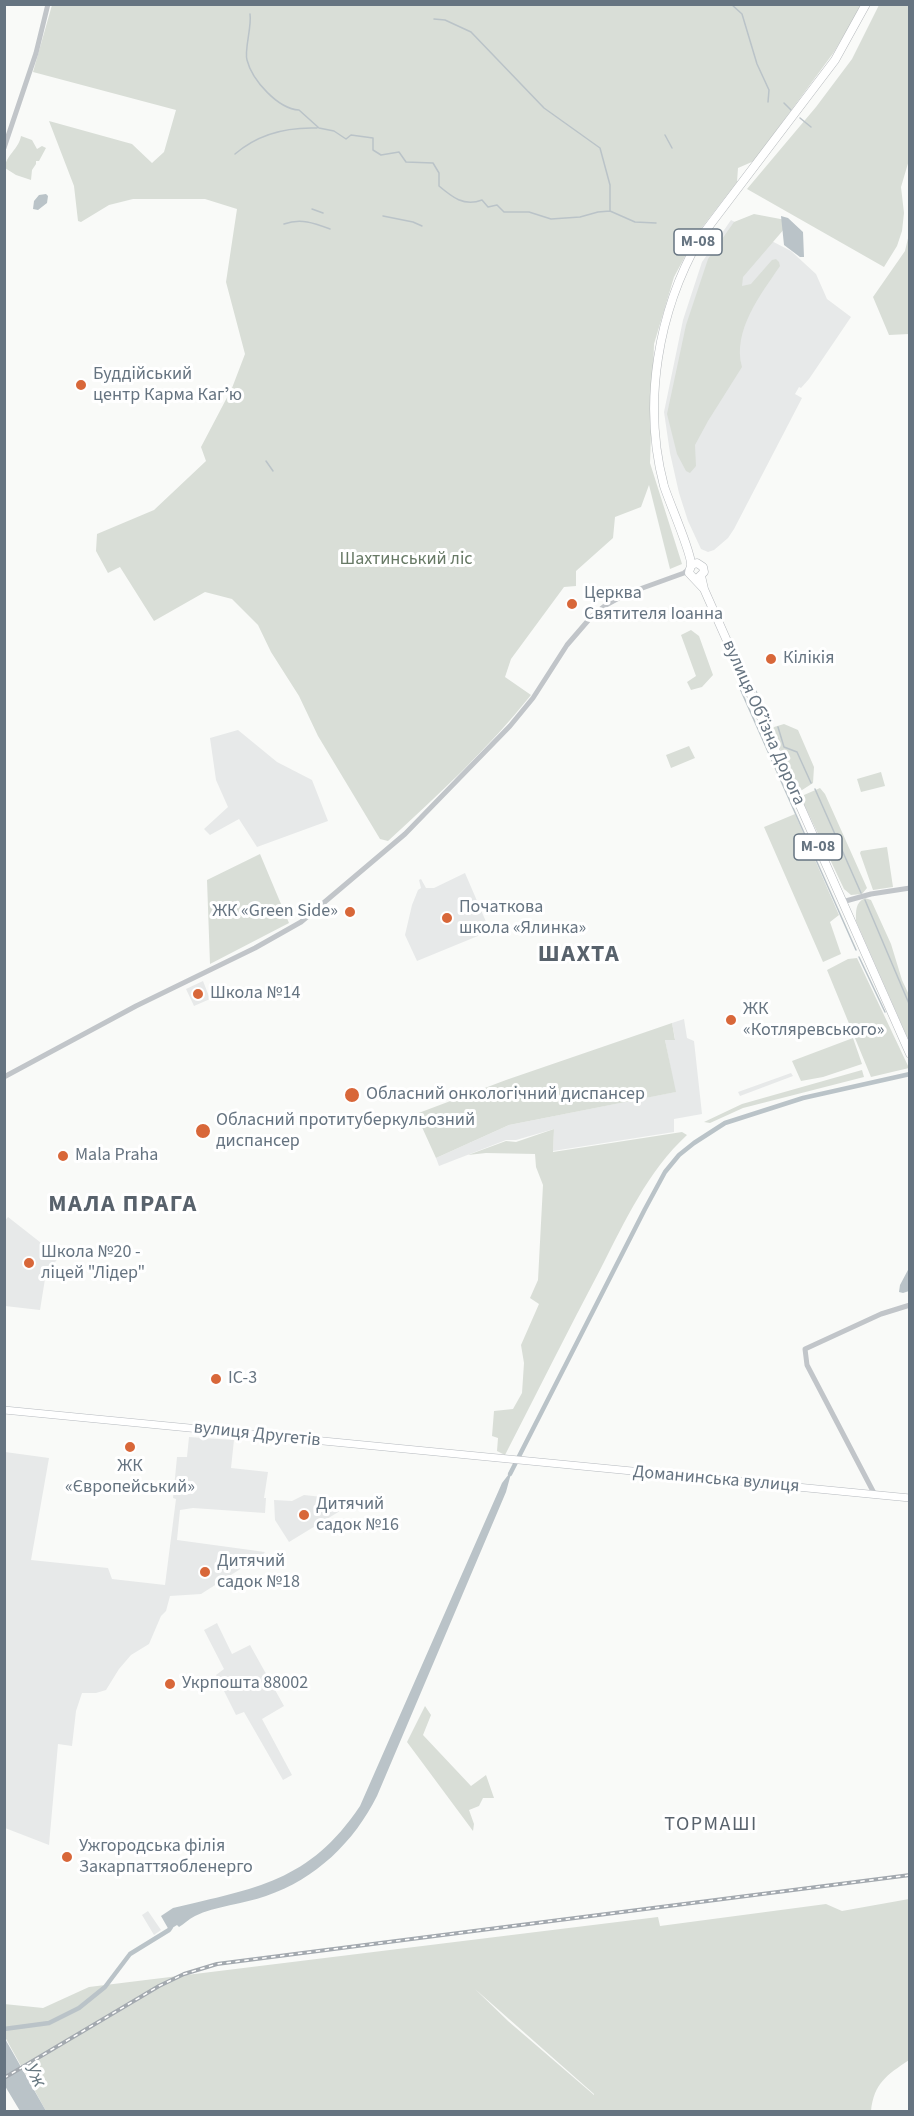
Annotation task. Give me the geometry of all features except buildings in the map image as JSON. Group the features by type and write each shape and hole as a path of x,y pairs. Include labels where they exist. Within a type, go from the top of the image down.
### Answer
{"highway":[{"name":"вулиця Обʼїзна Дорога","path":"866,4 835,60 700,238 686,264 674,292 660,349 655,424 664,485 689,553 692,571 704,589 909,1054"}],"main road":[{"name":"вулиця Другетів","path":"4,1410 522,1461"},
{"name":"Доманинська вулиця","path":"522,1461 909,1498"}],"street":[{"path":"4,148 36,53 48,4"},
{"path":"4,1077 291,929 420,819 510,726 533,698 567,645 592,616 626,594 692,571"},
{"path":"842,902 871,894 909,888"},
{"path":"875,1495 807,1365 805,1349 887,1312 909,1305"}],"shaded area":[{"path":"46,194 47,203 38,210 33,209 34,201 39,195"},
{"path":"781,216 788,218 803,232 804,257 800,257 784,245"},
{"path":"731,220 791,251 816,274 827,299 851,317 809,379 801,388 799,387 795,394 802,398 734,529 728,538 714,550 708,552 701,549 688,521 679,493 664,412 683,320 702,262"},
{"path":"238,730 277,762 312,780 328,821 257,847 239,819 210,835 204,829 228,807 216,780 210,738"},
{"name":"Початкова школа «Ялинка»","path":"465,873 490,931 417,961 405,935 412,905 421,888 419,880 421,879 426,888 434,888"},
{"name":"Школа №14","path":"203,981 210,999 194,1006 186,989"},
{"path":"684,1019 687,1038 694,1041 702,1114 674,1119 674,1132 553,1151 554,1129 516,1140 506,1140 439,1166 436,1158 509,1125 675,1092 665,1040 675,1039 672,1023"},
{"path":"791,1073 793,1076 740,1096 738,1092"},
{"name":"Школа №20 - ліцей \"Лідер\"","path":"8,1217 59,1257 45,1279 40,1310 5,1306 4,1222"},
{"path":"909,1268 909,1291 899,1292 900,1285"},
{"path":"189,1437 234,1440 231,1468 268,1472 264,1498 266,1498 265,1513 193,1508 180,1510 177,1540 265,1552 257,1561 201,1594 170,1596 166,1611 161,1616 149,1644 131,1655 106,1690 82,1693 76,1711 72,1746 58,1744 49,1845 5,1828 5,1452 49,1458 31,1560 108,1568 112,1579 165,1585 176,1499 173,1498 177,1457 187,1457"},
{"path":"512,1470 506,1492 377,1796 357,1829 332,1857 301,1880 266,1896 203,1913 169,1930 161,1916 173,1908 255,1887 300,1866 321,1851 341,1831 360,1806 502,1483"},
{"name":"Дитячий садок №16","path":"304,1495 341,1499 340,1511 289,1542 275,1520 274,1500 292,1501"},
{"path":"217,1623 232,1654 250,1645 284,1706 262,1719 292,1775 283,1780 244,1712 236,1715 216,1675 224,1669 204,1630"},
{"path":"148,1911 161,1930 154,1935 142,1915"},
{"path":"4,2037 46,2111 20,2111 5,2086"}],"green space":[{"name":"Шахтинський ліс","path":"52,5 862,5 834,52 754,161 738,168 737,182 697,234 674,277 654,344 650,463 682,564 670,569 649,485 641,507 615,517 613,538 576,571 576,586 564,587 511,659 505,677 531,695 515,715 444,789 388,841 380,839 318,736 299,696 271,652 258,625 232,599 205,592 154,621 120,567 108,573 96,551 97,534 154,510 206,461 201,447 232,388 245,354 226,282 237,209 205,199 133,199 109,205 81,222 78,221 74,186 49,121 132,144 152,163 164,152 176,110 33,72"},
{"path":"879,5 909,5 909,160 901,187 904,213 897,246 884,267 747,189 816,107 852,59"},
{"path":"21,136 32,140 37,149 42,146 46,148 39,161 36,161 31,180 5,168"},
{"path":"754,214 791,221 743,277 742,286 751,284 772,260 776,259 780,266 750,314 741,340 742,367 695,445 696,466 690,473 686,471 677,454 667,414 686,325 708,259 734,222"},
{"path":"909,234 909,334 889,335 873,297 905,251"},
{"path":"691,630 699,636 713,675 702,687 691,690 687,682 696,676 681,635"},
{"path":"784,724 798,730 814,767 813,783 799,792 772,731 774,727"},
{"path":"689,746 695,758 671,768 666,755"},
{"path":"881,772 885,786 861,792 857,779"},
{"path":"820,788 825,794 867,888 862,894 851,895 844,889 802,800 804,795"},
{"path":"795,814 839,915 830,922 841,954 823,962 764,827"},
{"path":"887,847 893,887 873,890 860,853"},
{"path":"260,854 289,923 210,964 207,880"},
{"path":"865,898 871,900 891,944 909,995 909,1041 856,921 858,905"},
{"path":"857,958 909,1068 871,1077 827,970 848,959"},
{"path":"672,1023 675,1040 665,1040 676,1092 509,1125 436,1158 416,1114 506,1080"},
{"path":"853,1038 862,1064 823,1077 801,1081 792,1061"},
{"path":"862,1070 864,1077 743,1108 710,1123 704,1122 742,1104"},
{"path":"554,1129 553,1152 682,1132 687,1135 660,1164 628,1215 505,1455 497,1451 498,1438 492,1436 494,1411 513,1409 522,1393 524,1363 521,1345 539,1304 530,1298 538,1280 543,1185 536,1167 535,1154 468,1155 506,1141 516,1142"},
{"path":"425,1706 431,1715 423,1735 471,1786 486,1775 494,1798 483,1798 479,1806 469,1810 474,1824 473,1831 407,1742"},
{"path":"909,1899 909,2060 883,2081 875,2093 871,2111 46,2111 5,2037 4,2004 43,2008 89,1987 658,1917 660,1926 826,1904 842,1911","holes":["475,1989 594,2094 508,2021"]}],"waterway":[{"path":"731,4 742,14 757,64 769,90 768,102"},
{"path":"250,14 246,56 254,76 275,99 283,105 299,110 319,128 334,131 346,139 351,135 373,138 373,150 381,155 399,152 406,162 433,163 439,173 439,186 464,202 482,200 488,207 497,205 504,212 529,212 551,219 580,217 610,211 635,222 656,223"},
{"path":"434,19 445,20 471,32 544,108 600,148 610,185 610,211"},
{"path":"784,103 791,110"},
{"path":"800,118 811,127"},
{"path":"235,154 253,141 273,133 317,128"},
{"path":"665,135 672,148"},
{"path":"312,209 323,213"},
{"path":"383,216 422,226"},
{"path":"284,224 302,221 330,229"},
{"path":"266,461 273,471"},
{"path":"738,684 856,950"},
{"path":"753,685 768,716 773,721"},
{"path":"778,727 784,747 797,752 811,783"},
{"path":"815,789 861,893"},
{"path":"865,900 910,1006"},
{"path":"859,957 885,1012"},
{"path":"510,1474 645,1209 665,1172 679,1155 725,1123 803,1098 910,1074"},
{"path":"4,2029 49,2023 79,2008 105,1987 130,1954 171,1927"}],"railway":[{"path":"4,2078 159,1986 184,1974 217,1964 910,1875"}],"place":[{"name":"Буддійський центр Карма Кагʼю","path":"81,385"},
{"name":"Церква Святителя Іоанна","path":"572,604"},
{"name":"Кілікія","path":"771,659"},
{"name":"ЖК «Green Side»","path":"350,912"},
{"name":"Початкова школа «Ялинка»","path":"447,918"},
{"name":"Школа №14","path":"198,994"},
{"name":"ЖК «Котляревського»","path":"731,1020"},
{"name":"Обласний онкологічний диспансер","path":"352,1095"},
{"name":"Обласний протитуберкульозний диспансер","path":"203,1131"},
{"name":"Mala Praha","path":"63,1156"},
{"name":"Школа №20 - ліцей \"Лідер\"","path":"29,1263"},
{"name":"ІС-3","path":"216,1379"},
{"name":"ЖК «Європейський»","path":"130,1447"},
{"name":"Дитячий садок №16","path":"304,1515"},
{"name":"Дитячий садок №18","path":"205,1572"},
{"name":"Укрпошта 88002","path":"170,1684"},
{"name":"Ужгородська філія Закарпаттяобленерго","path":"67,1857"}],"district":[{"name":"ШАХТА","path":"579,956"},
{"name":"МАЛА ПРАГА","path":"123,1206"},
{"name":"ТОРМАШІ","path":"711,1826"}],"water label":[{"name":"Уж","path":"34,2076"}]}
